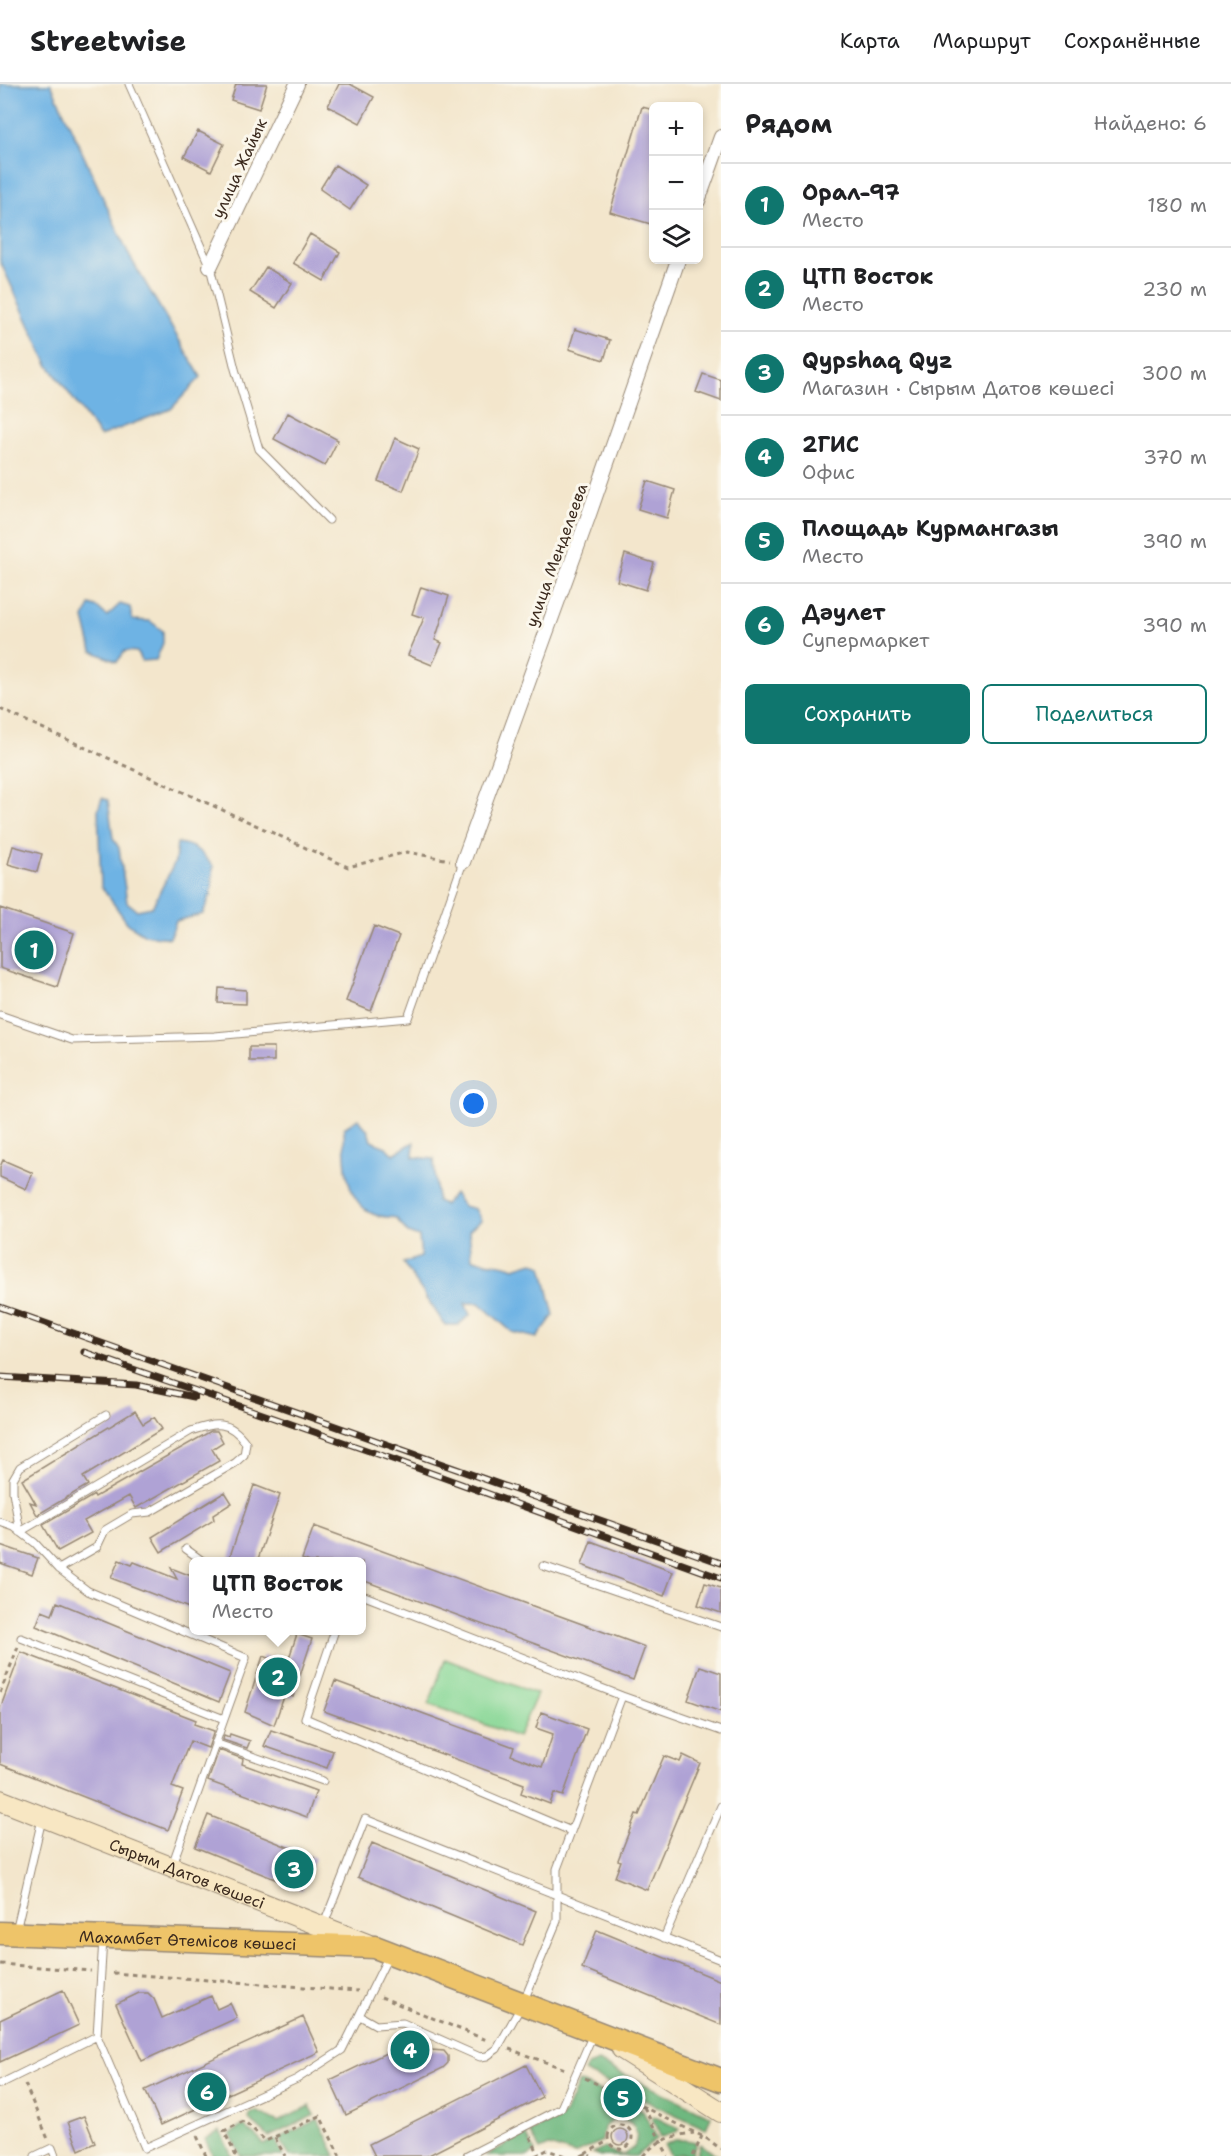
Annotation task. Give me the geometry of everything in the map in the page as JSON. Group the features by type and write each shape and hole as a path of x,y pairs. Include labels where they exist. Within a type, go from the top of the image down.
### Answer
{"main road":[{"name":"Сырым Датов көшесі","path":"0,1800 382,1950"},
{"name":"Махамбет Өтемісов көшесі","path":"8,1933 382,1950 721,2080"},
{"path":"594,2031 721,2112"}],"street":[{"name":"улица Жайык","path":"210,267 297,84"},
{"path":"703,189 721,137"},
{"name":"улица Менделеева","path":"463,862 677,264"}],"lane":[{"path":"129,84 210,267 235,369 260,448 329,520"},
{"path":"0,1015 72,1040 215,1036 408,1018 463,862"},
{"path":"20,1532 13,1479 21,1467 106,1415"},
{"path":"20,1532 191,1431 214,1424 230,1426 239,1433 246,1443 244,1455 236,1463 150,1512 132,1514 105,1530 97,1547 59,1569"},
{"path":"0,1522 14,1527 35,1543 59,1569 88,1591 189,1630"},
{"path":"186,1549 197,1557"},
{"path":"543,1566 721,1628"},
{"path":"366,1597 622,1696 721,1731"},
{"path":"171,1867 246,1658 201,1635"},
{"path":"333,1635 305,1718 571,1831"},
{"path":"21,1638 224,1719"},
{"path":"360,2016 376,2025 403,2023 480,2057 487,2056 497,2049 523,2003 557,1922 557,1869 622,1696"},
{"path":"215,1743 324,1781"},
{"path":"664,1938 721,1806"},
{"path":"8,1933 43,1817"},
{"path":"323,1927 365,1819 721,1960"},
{"path":"104,1937 98,2036 145,2148 297,2079 342,2050 371,1992 382,1950"},
{"path":"467,2156 561,2108 594,2031"},
{"path":"0,2084 98,2036"},
{"path":"35,2156 54,2152"}],"path":[{"path":"0,709 348,867 407,852 463,862"},
{"path":"0,1693 21,1638"},
{"path":"0,1964 371,1992 577,2074 702,2136 721,2149"},
{"path":"20,2074 54,2152"},
{"path":"644,2107 668,2156"},
{"path":"236,2156 224,2131 244,2121 266,2141 320,2116 340,2156"},
{"path":"583,2155 608,2141 611,2129 618,2125 627,2126 632,2133 632,2141 624,2149 613,2147 608,2141"},
{"path":"192,2126 206,2156"},
{"path":"526,2127 537,2155 547,2151 565,2156"},
{"path":"643,2156 649,2149 661,2142 696,2133"},
{"path":"693,2156 702,2136"},
{"path":"275,2138 285,2156"},
{"path":"583,2155 591,2156"}],"green space":[{"path":"445,1659 537,1694 518,1737 429,1704"},
{"path":"598,2062 711,2116 706,2129 584,2072 587,2066"},
{"path":"579,2082 643,2111 657,2139 636,2156 601,2156 593,2153 605,2147 610,2152 623,2155 634,2147 636,2132 633,2126 624,2120 617,2120 604,2127 602,2141 575,2154 549,2146 540,2150 530,2132 565,2114"},
{"path":"310,2106 315,2115 269,2137 249,2119 250,2114 256,2111 278,2122"},
{"path":"653,2116 679,2129 677,2132 661,2137 652,2119"},
{"path":"318,2119 336,2156 289,2156 280,2138"},
{"path":"244,2125 264,2144 276,2140 283,2156 241,2156 230,2134"},
{"path":"220,2131 232,2156 213,2156 205,2139"},
{"path":"526,2134 535,2152 528,2156 485,2156"},
{"path":"675,2140 696,2142 691,2156 680,2154 671,2156 664,2145"},
{"path":"700,2144 718,2156 696,2156"}],"water":[{"path":"0,84 51,84 130,257 201,377 171,409 100,436 47,363 0,261"},
{"path":"120,604 130,607 132,620 150,621 163,631 163,643 156,660 142,661 137,652 125,651 117,662 92,651 84,618 90,605 98,608 107,616"},
{"path":"102,798 108,800 113,838 119,848 127,902 137,910 152,907 175,862 177,843 197,850 213,866 212,890 203,914 176,921 170,938 145,935 128,924 101,886 98,810"},
{"path":"358,1119 368,1130 371,1141 386,1147 394,1154 414,1142 413,1157 434,1159 437,1201 445,1205 454,1193 463,1206 475,1209 481,1220 469,1231 472,1258 514,1268 533,1262 542,1266 554,1315 537,1338 512,1332 479,1303 465,1303 470,1315 458,1325 445,1325 403,1263 421,1257 419,1237 408,1233 396,1218 375,1215 363,1207 350,1188 345,1164 344,1128"}],"building":[{"path":"236,84 267,84 259,109 231,100"},
{"path":"339,84 350,84 374,97 360,123 328,106"},
{"path":"642,107 649,109 649,224 610,212"},
{"path":"198,131 224,144 211,171 184,157"},
{"path":"335,165 366,185 350,210 320,189"},
{"path":"310,234 340,252 324,281 293,263"},
{"path":"266,267 292,283 276,308 250,292"},
{"path":"575,329 610,340 604,360 569,349"},
{"path":"703,374 721,380 721,401 696,392"},
{"path":"288,413 338,440 325,466 274,439"},
{"path":"395,438 419,449 403,491 378,481"},
{"path":"647,481 675,490 667,518 638,509"},
{"path":"625,554 654,563 646,590 617,581"},
{"path":"421,587 449,596 435,640 442,643 432,665 408,655 424,618 412,614"},
{"path":"13,846 42,854 37,872 8,864"},
{"path":"0,908 74,933 57,987 0,968"},
{"path":"374,926 399,936 371,1011 346,1001"},
{"path":"219,988 246,990 246,1004 218,1003"},
{"path":"249,1047 274,1047 274,1061 249,1061"},
{"path":"3,1160 33,1173 26,1189 0,1177"},
{"path":"135,1411 143,1424 154,1417 162,1429 83,1477 88,1485 37,1515 30,1502 36,1504 22,1480"},
{"path":"211,1431 217,1431 223,1442 212,1449 219,1461 136,1508 129,1496 84,1521 91,1533 58,1551 43,1525"},
{"path":"254,1485 280,1495 259,1557 230,1557"},
{"path":"225,1492 232,1503 213,1515 214,1520 161,1552 152,1537"},
{"path":"314,1526 645,1647 633,1680 366,1581 366,1557 303,1557"},
{"path":"591,1541 673,1572 664,1596 582,1565"},
{"path":"0,1545 38,1558 32,1574 0,1563"},
{"path":"119,1560 132,1565 134,1562 177,1579 171,1568 189,1575 189,1608 111,1578"},
{"path":"705,1583 721,1588 721,1613 698,1605"},
{"path":"57,1602 230,1673 219,1702 36,1626 42,1611 52,1615"},
{"path":"297,1635 312,1639 293,1697 285,1694 274,1725 245,1712 263,1656 287,1664"},
{"path":"21,1652 196,1720 194,1724 214,1731 208,1748 190,1741 172,1787 183,1791 168,1830 0,1764 0,1709"},
{"path":"700,1666 721,1673 721,1712 688,1700"},
{"path":"335,1681 514,1747 511,1755 542,1767 553,1734 536,1728 541,1712 587,1729 563,1796 554,1793 550,1804 521,1793 524,1784 324,1711"},
{"path":"271,1730 333,1751 327,1768 264,1746"},
{"path":"230,1734 250,1741 247,1748 223,1740 224,1735 229,1737"},
{"path":"219,1750 243,1759 242,1764 316,1791 307,1817 208,1781"},
{"path":"683,1755 700,1763 647,1890 615,1877 621,1861 618,1860 636,1814 639,1815 664,1756 680,1762"},
{"path":"208,1815 315,1858 302,1890 195,1847"},
{"path":"372,1843 536,1911 522,1945 358,1877"},
{"path":"597,1930 721,1981 721,2025 582,1968"},
{"path":"63,1990 79,2025 0,2062 0,2020"},
{"path":"139,1993 148,1993 154,1999 162,2018 211,1996 217,2009 230,2003 237,2018 142,2061 116,2004"},
{"path":"303,2017 319,2052 161,2125 145,2090"},
{"path":"417,2038 423,2040 431,2050 444,2051 448,2056 448,2063 443,2068 346,2115 330,2080"},
{"path":"526,2065 542,2097 427,2156 375,2156 369,2144"},
{"path":"84,2116 95,2143 79,2150 68,2122"},
{"path":"620,2129 626,2131 628,2137 626,2143 620,2145 614,2143 612,2137 614,2131"}],"railway":[{"path":"0,1307 721,1563"},
{"path":"84,1352 395,1460 721,1578"},
{"path":"0,1377 136,1385 194,1397"}],"place":[{"name":"Орал-97","path":"34,950"},
{"name":"ЦТП Восток","path":"278,1677"},
{"name":"Qypshaq Qyz","path":"294,1869"},
{"name":"2ГИС","path":"410,2050"},
{"name":"Дәулет","path":"207,2092"},
{"name":"Площадь Курмангазы","path":"623,2098"}]}
